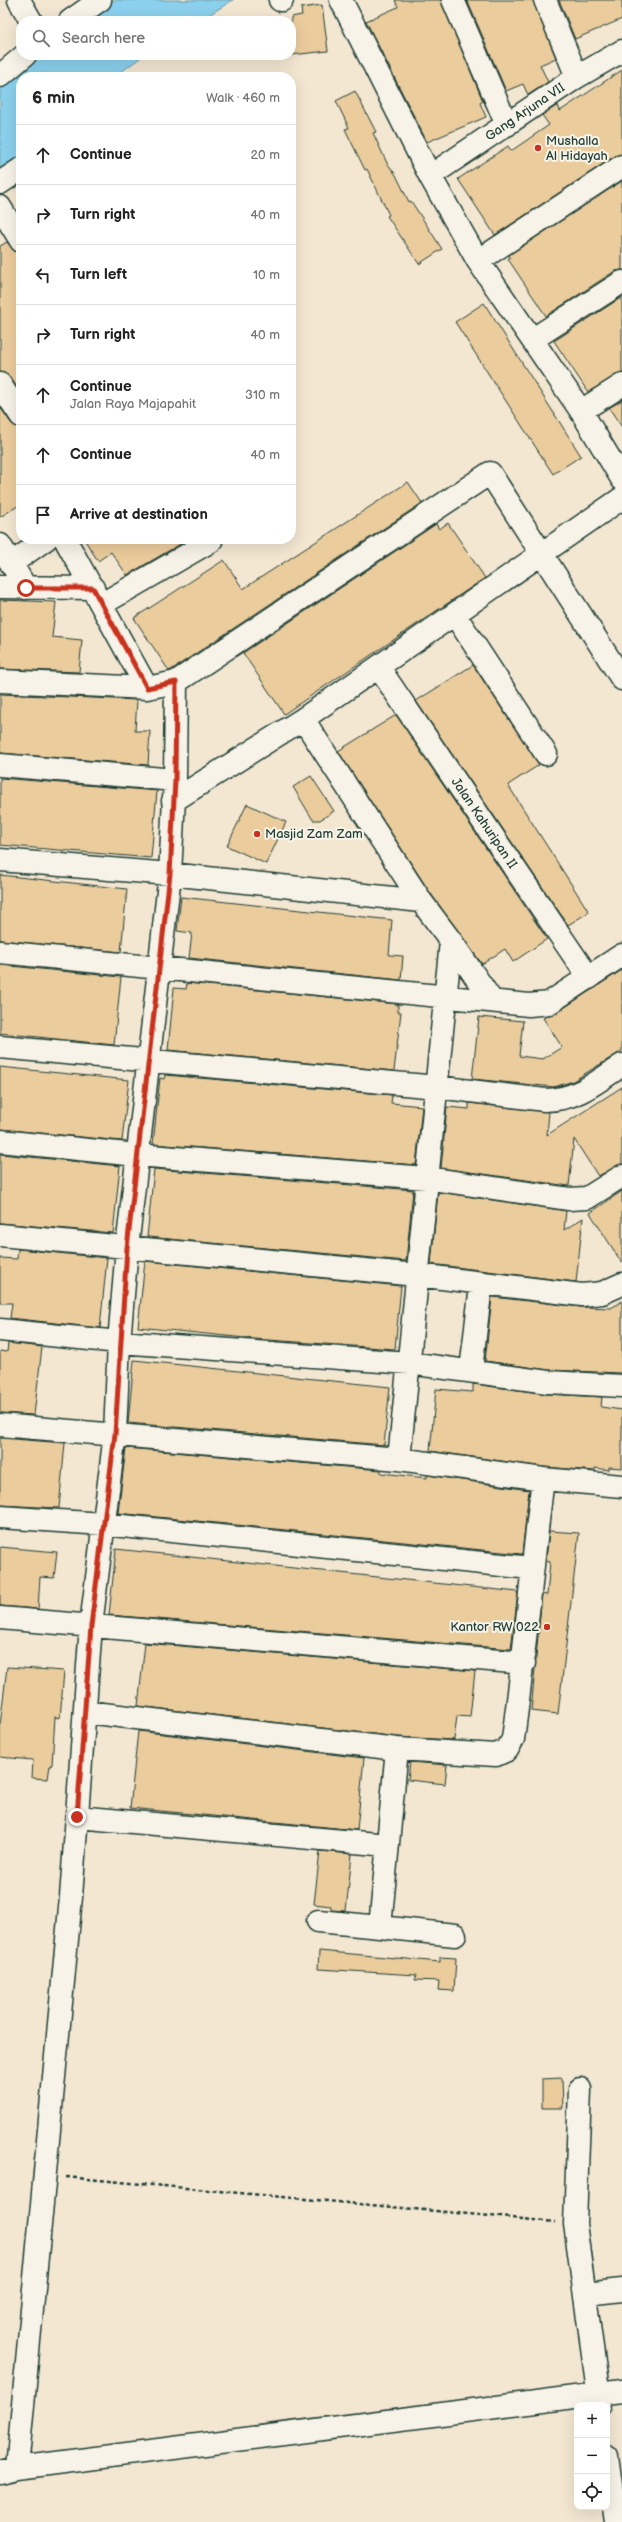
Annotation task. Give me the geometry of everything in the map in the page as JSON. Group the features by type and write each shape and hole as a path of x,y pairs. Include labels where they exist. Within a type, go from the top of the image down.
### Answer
{"street":[{"path":"19,0 28,16"},
{"path":"341,0 430,176 478,261 581,411 622,479"},
{"path":"453,0 507,126"},
{"path":"545,0 576,77"},
{"path":"77,16 98,1"},
{"name":"Gang Arjuna VII","path":"430,176 507,126 576,77 622,51"},
{"path":"0,76 19,60"},
{"path":"478,261 622,166"},
{"path":"0,183 16,172"},
{"path":"0,207 16,233"},
{"path":"533,339 622,282"},
{"path":"0,384 16,408"},
{"path":"581,411 622,385"},
{"path":"0,681 147,688 176,682 490,473 622,679"},
{"path":"0,765 174,790 303,719 379,668 622,498"},
{"path":"12,563 39,544"},
{"path":"68,544 98,596 147,688"},
{"path":"0,587 26,588 98,596 205,544"},
{"path":"0,545 26,588"},
{"path":"455,615 546,754"},
{"name":"Jalan Kahuripan II","path":"379,668 589,978"},
{"path":"176,682 174,790 170,874 147,1061 127,1248 119,1342 115,1434 91,1626 86,1712 71,1897 44,2175 8,2470 599,2400 622,2391"},
{"path":"303,719 421,901 452,941 492,1000"},
{"path":"0,860 170,874 421,901"},
{"path":"399,1459 418,1275 426,1178 452,941"},
{"path":"0,952 159,966 529,1004 549,1003 622,955"},
{"path":"0,1047 437,1087 560,1100 578,1095 622,1065"},
{"path":"0,1141 137,1155 426,1178 569,1199 587,1198 622,1176"},
{"path":"0,1235 418,1275 481,1285 582,1296 602,1294 622,1284"},
{"path":"471,1370 481,1285"},
{"path":"0,1330 119,1342 409,1363 471,1370 548,1382 622,1386"},
{"path":"0,1425 399,1459 543,1479 622,1486"},
{"path":"86,1712 397,1749 496,1755 507,1750 513,1738 524,1663 531,1568 543,1479"},
{"path":"0,1517 103,1524 531,1568"},
{"path":"0,1618 524,1663"},
{"path":"380,1927 397,1749"},
{"path":"77,1817 388,1845"},
{"path":"318,1921 455,1935"},
{"path":"580,2090 575,2224 599,2400"},
{"path":"585,2294 622,2290"},
{"path":"610,2467 617,2491 616,2522"}],"path":[{"path":"44,2175 575,2224"}],"water":[{"path":"104,0 233,0 207,16 79,16"},
{"path":"20,60 137,60 121,72 16,72 16,159 0,173 0,75"}],"building":[{"path":"395,0 441,0 483,101 480,103 486,117 427,142 366,21 398,7"},
{"path":"467,0 533,0 556,58 540,65 548,82 528,95 523,84 506,91"},
{"path":"559,0 622,0 622,19 575,39"},
{"path":"322,5 328,51 296,54 296,16 302,15 301,8"},
{"path":"622,70 622,154 615,156 495,235 458,179 508,146 511,151 549,125 542,115 558,105 560,111"},
{"path":"355,91 376,132 373,133 387,163 396,175 409,202 411,201 442,249 419,264 387,216 389,215 367,169 365,170 345,129 349,128 336,101"},
{"path":"622,181 622,270 615,271 546,316 508,259 510,258 509,255"},
{"path":"7,242 16,252 16,386 10,377 0,372 0,246"},
{"path":"622,297 622,373 588,392 554,341"},
{"path":"484,303 581,456 553,474 455,322"},
{"path":"622,400 622,427 609,408"},
{"path":"0,407 11,423 16,426 16,507 0,517"},
{"path":"408,482 422,503 169,671 134,618 224,560 243,589"},
{"path":"448,523 485,578 284,714 243,653 436,524 439,529"},
{"path":"87,544 180,544 127,575 111,552 98,561"},
{"path":"0,600 56,602 52,637 82,640 79,672 0,669"},
{"path":"473,665 539,765 508,785 589,912 568,925 416,701"},
{"path":"0,694 137,700 135,731 150,731 148,765 0,753"},
{"path":"396,715 547,939 513,962 505,949 482,964 431,894 338,751"},
{"path":"311,776 334,811 320,820 313,820 293,787"},
{"path":"0,778 157,791 151,858 0,845"},
{"name":"Masjid Zam Zam","path":"247,804 286,822 266,864 227,846"},
{"path":"0,875 127,889 121,952 0,940"},
{"path":"181,897 392,920 389,955 403,956 401,980 189,958 192,933 177,931"},
{"path":"0,965 121,977 114,1045 0,1033"},
{"path":"622,970 622,1051 573,1081 554,1087 472,1079 479,1017 523,1021 519,1056 543,1059 562,1047 543,1018 556,1013"},
{"path":"187,983 398,1004 398,1012 401,1012 394,1071 168,1050 174,988 186,989"},
{"path":"0,1067 129,1080 122,1141 0,1129"},
{"path":"165,1075 392,1095 391,1103 422,1106 416,1165 153,1144 160,1078 164,1079"},
{"path":"622,1087 622,1164 598,1176 574,1139 569,1186 441,1168 447,1107 469,1109 469,1103 549,1112 547,1135"},
{"path":"0,1154 120,1166 113,1233 0,1223"},
{"path":"154,1169 413,1190 406,1261 147,1237"},
{"path":"622,1191 622,1263 590,1213"},
{"path":"438,1192 566,1211 564,1230 583,1218 576,1282 431,1264"},
{"path":"18,1249 107,1258 100,1328 10,1318 12,1303 0,1303 0,1258 17,1259"},
{"path":"145,1261 401,1286 395,1349 255,1339 138,1327"},
{"path":"492,1297 581,1307 611,1308 622,1301 622,1373 549,1370 485,1361"},
{"path":"8,1343 42,1347 34,1415 0,1413 0,1351 7,1352"},
{"path":"134,1360 390,1387 384,1445 128,1423"},
{"path":"473,1384 547,1394 602,1397 601,1407 622,1410 622,1468 609,1467 609,1470 595,1468 595,1471 544,1467 430,1451 436,1389 473,1392"},
{"path":"0,1438 65,1443 59,1508 0,1505"},
{"path":"126,1448 381,1470 381,1473 427,1478 427,1475 529,1490 522,1554 118,1513"},
{"path":"549,1531 579,1533 558,1714 531,1711 542,1594 547,1595 550,1562 546,1561"},
{"path":"0,1547 57,1552 54,1578 40,1577 38,1609 0,1606"},
{"path":"116,1549 518,1592 511,1649 109,1615"},
{"path":"145,1643 475,1671 470,1717 457,1716 454,1740 398,1737 138,1706"},
{"path":"7,1667 64,1671 60,1718 55,1717 52,1765 50,1765 48,1779 32,1778 33,1760 0,1757 0,1725"},
{"path":"138,1731 364,1758 357,1830 130,1808"},
{"path":"410,1762 447,1765 445,1784 408,1780"},
{"path":"320,1851 352,1854 346,1911 331,1910 331,1906 314,1904"},
{"path":"319,1951 440,1962 440,1957 456,1958 454,1991 438,1990 439,1981 415,1980 416,1975 318,1969"},
{"path":"562,2078 563,2108 542,2108 542,2079"}],"place":[{"name":"Mushalla Al Hidayah","path":"538,148"},
{"name":"Masjid Zam Zam","path":"257,834"},
{"name":"Kantor RW 022","path":"547,1627"}],"route":[{"path":"26,588 93,588 147,688 176,682 175,780 170,874 147,1061 127,1248 119,1342 115,1434 91,1626 86,1712 77,1817"}]}
